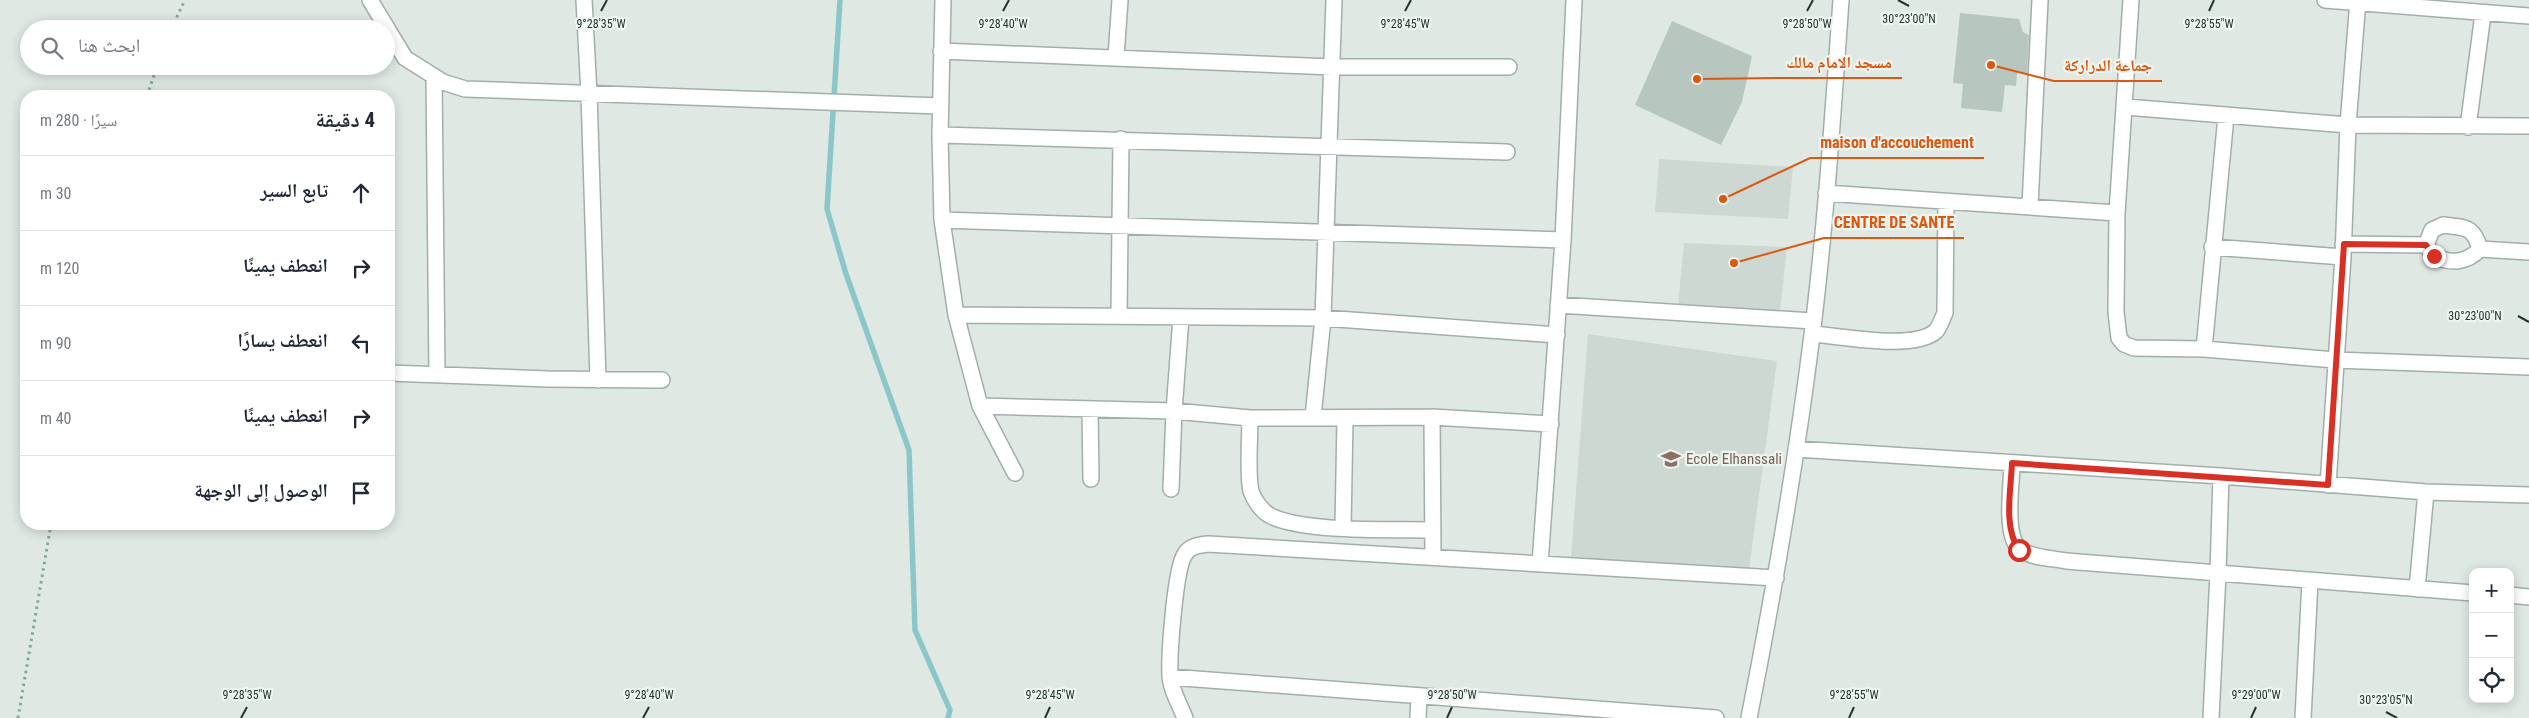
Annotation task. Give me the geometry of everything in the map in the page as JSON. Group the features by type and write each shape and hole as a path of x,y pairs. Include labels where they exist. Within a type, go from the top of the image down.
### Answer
{"street":[{"path":"370,0 382,20"},
{"path":"584,0 589,94 598,380"},
{"path":"943,0 940,106 942,220 956,315 980,406 1015,473"},
{"path":"1116,57 1120,0"},
{"path":"1313,417 1323,318 1334,0"},
{"path":"1540,564 1563,240 1574,0"},
{"path":"1749,718 1776,578 1813,327 1826,193 1841,0"},
{"path":"2030,206 2040,0"},
{"path":"2131,0 2126,107 2117,213 2116,312 2119,338 2124,344 2134,348 2204,349 2335,360 2529,367"},
{"path":"2325,0 2358,1 2483,14 2529,16"},
{"path":"2328,485 2343,251 2348,124 2358,1"},
{"path":"2468,127 2483,14"},
{"path":"395,43 404,58 443,82 465,89 871,102 940,106"},
{"path":"941,51 1333,67 1509,67"},
{"path":"434,76 437,375"},
{"path":"2126,107 2348,124 2468,127 2529,126"},
{"path":"2204,349 2212,247 2226,116"},
{"path":"940,135 1507,152"},
{"path":"1119,315 1121,139"},
{"path":"1826,193 2117,213"},
{"path":"1558,305 1813,327 1896,341 1922,338 1938,329 1945,313 1946,202"},
{"path":"942,220 1563,240"},
{"path":"2480,249 2476,236 2468,228 2443,226 2432,230 2426,245 2430,253 2439,258 2463,262 2480,249 2529,252"},
{"path":"2212,247 2343,251 2426,245"},
{"path":"956,315 1323,318 1557,335"},
{"path":"1171,489 1174,411 1181,317"},
{"path":"395,373 598,380 662,380"},
{"path":"980,406 1174,411 1250,418 1313,417 1345,419 1432,417 1551,424"},
{"path":"1090,409 1091,479"},
{"path":"1432,417 1433,558"},
{"path":"1250,418 1251,490 1258,505 1269,515 1298,524 1344,528 1433,530"},
{"path":"1344,528 1345,419"},
{"path":"1796,449 2221,476 2426,492 2529,495"},
{"path":"2012,463 2010,530 2013,541 2019,550 2029,554 2066,561 2469,593"},
{"path":"2211,718 2221,476"},
{"path":"2417,589 2426,492"},
{"path":"1185,718 1170,677 1177,578 1184,555 1189,549 1208,544 1776,578"},
{"path":"2303,718 2310,581"},
{"path":"2514,596 2529,597"},
{"path":"1170,677 1716,718"},
{"path":"1418,718 1419,696"}],"path":[{"path":"175,20 185,0"},
{"path":"149,90 154,75"},
{"path":"18,718 50,530"}],"shaded area":[{"path":"1659,159 1793,167 1788,219 1655,212"},
{"path":"1684,243 1787,247 1780,312 1678,305"},
{"name":"Ecole Elhanssali","path":"1588,334 1777,361 1749,570 1571,558"}],"building":[{"path":"1960,13 2019,19 2023,32 2029,35 2027,74 2017,73 2016,86 2005,85 2002,112 1961,108 1963,84 1953,83"},
{"path":"1672,21 1752,56 1742,102 1721,145 1635,105"}],"waterway":[{"path":"840,0 827,209 846,274 909,450 915,630 950,710 948,718"}],"place":[{"name":"جماعة الدراركة","path":"1991,65"},
{"name":"مسجد الامام مالك","path":"1697,79"},
{"name":"maison d'accouchement","path":"1723,199"},
{"name":"CENTRE DE SANTE","path":"1734,263"},
{"name":"Ecole Elhanssali","path":"1671,459"}],"route":[{"path":"2019,550 2013,541 2010,530 2012,463 2221,476 2328,485 2344,244 2426,245 2434,256"}]}
